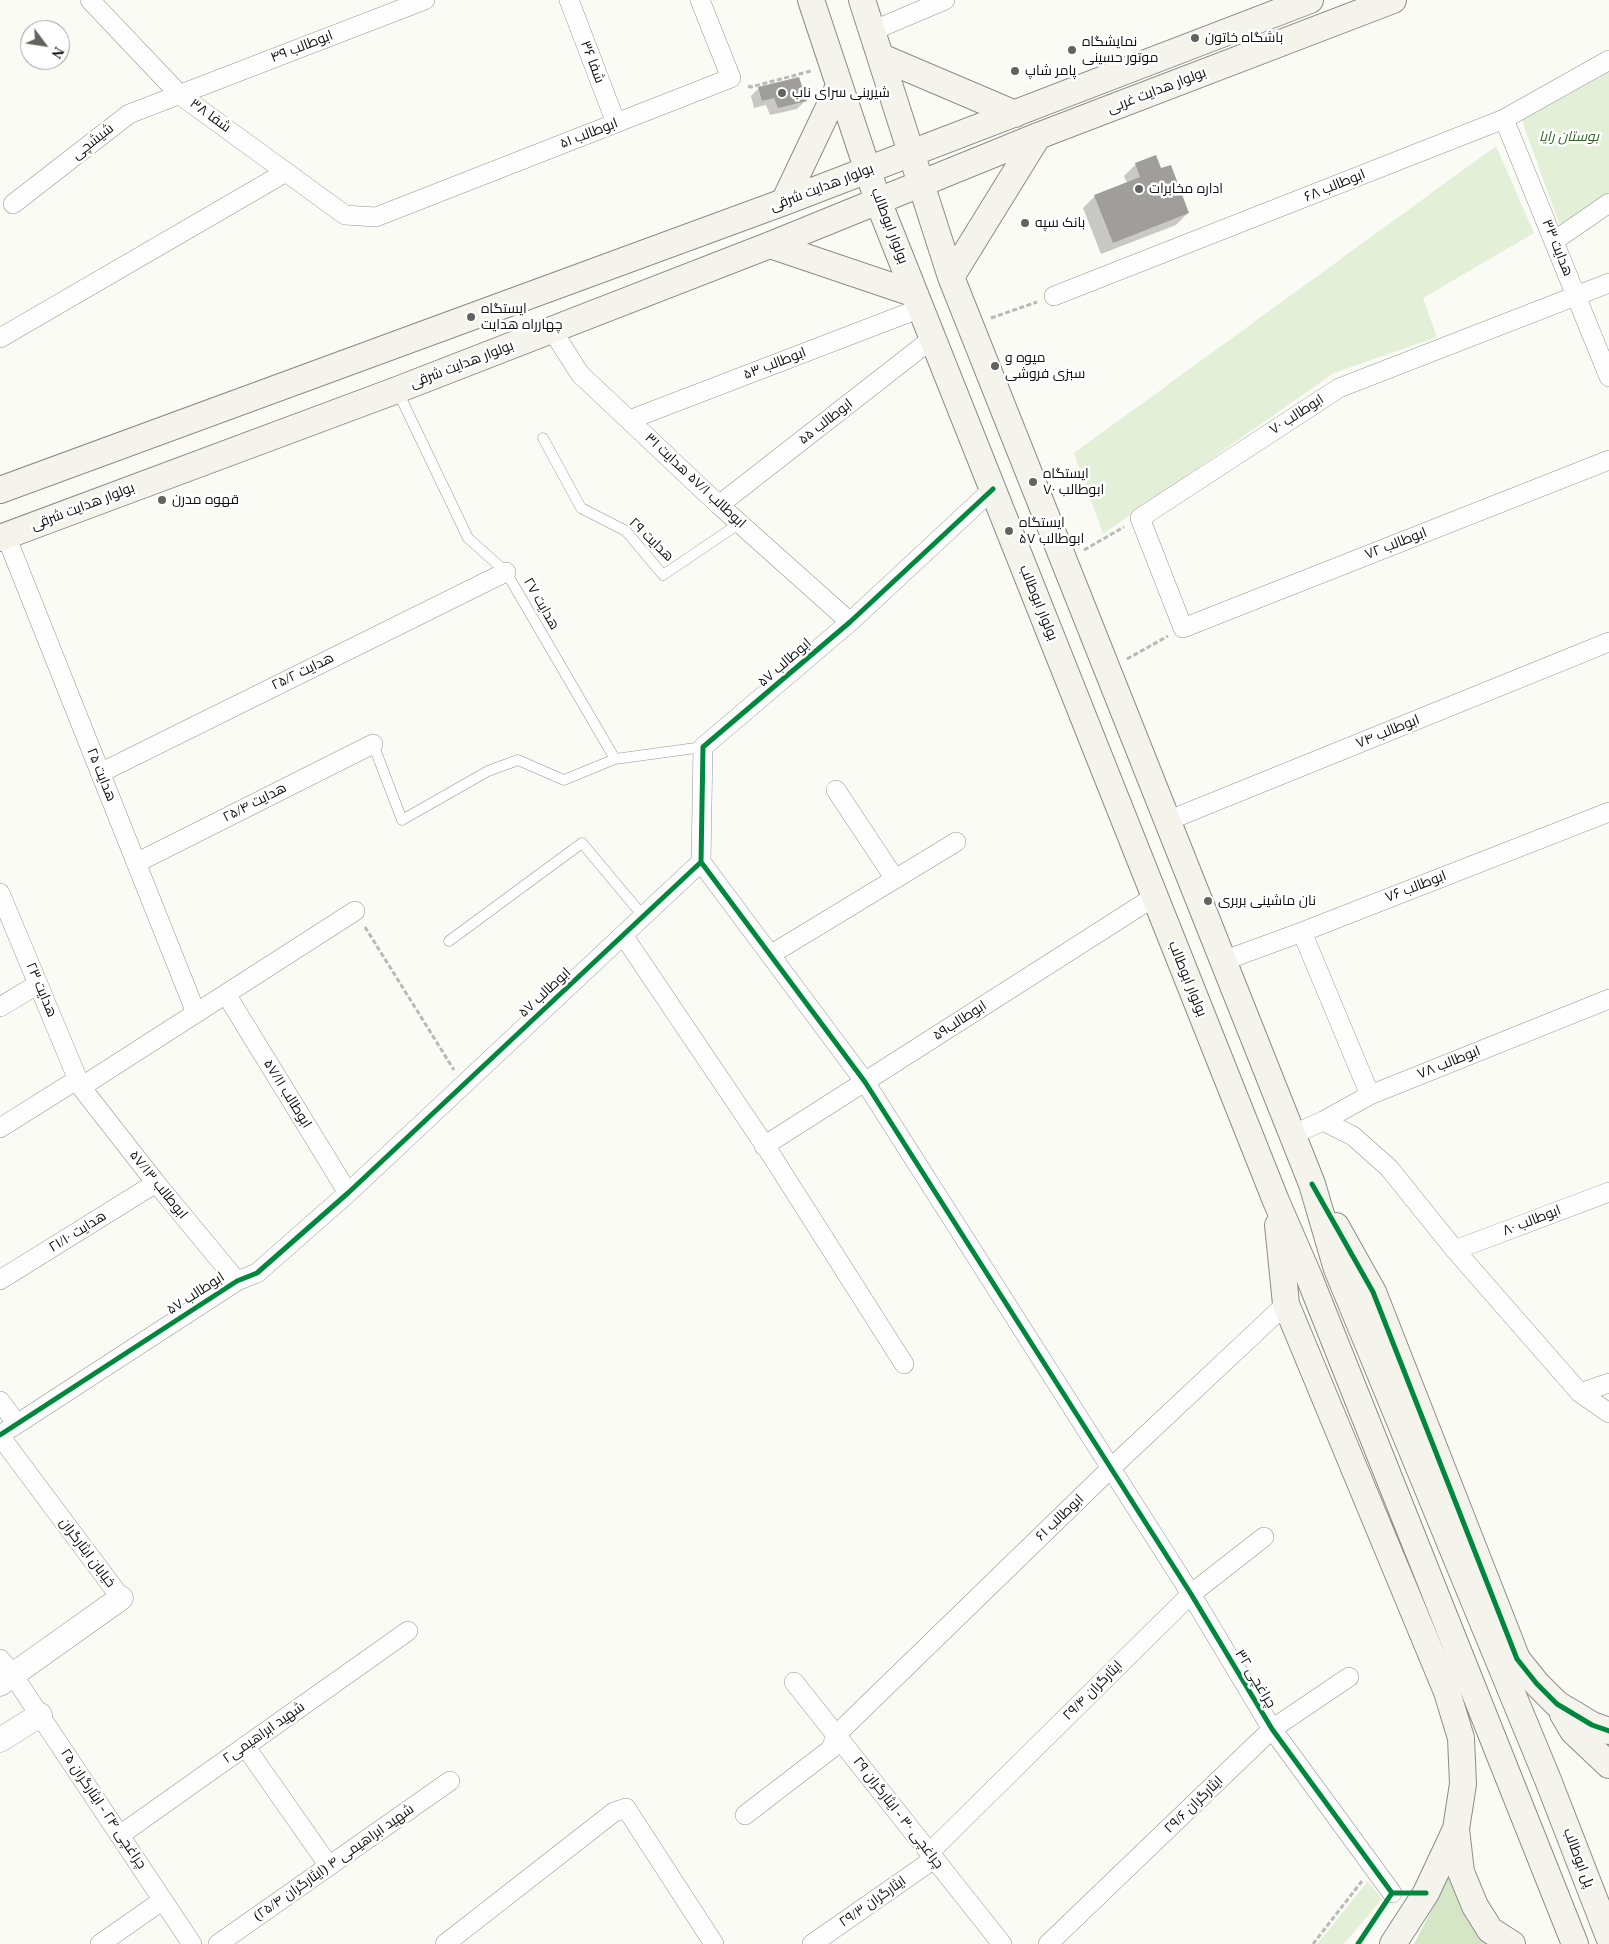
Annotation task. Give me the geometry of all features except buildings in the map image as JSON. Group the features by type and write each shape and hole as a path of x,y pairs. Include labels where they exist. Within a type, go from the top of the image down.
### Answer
{"main road":[{"name":"بولوار ابوطالب","path":"811,0 878,201 1276,1201"},
{"path":"862,0 951,278 1312,1184 1373,1292 1517,1659 1537,1684 1557,1704 1592,1725 1609,1731"},
{"path":"912,154 1310,0"},
{"name":"بولوار هدایت غربی","path":"921,184 1038,136 1393,0"},
{"path":"881,57 1015,114"},
{"path":"784,202 836,75"},
{"path":"951,278 1038,136"},
{"name":"بولوار هدایت شرقی","path":"0,490 912,154"},
{"name":"بولوار هدایت شرقی","path":"3,537 391,392 770,245 921,184"},
{"path":"770,245 918,301"},
{"path":"372,354 391,392"},
{"path":"1033,592 1034,576 1042,567 1052,567 1061,575 1078,617 1090,625"},
{"name":"پل ابوطالب","path":"1312,1184 1337,1269 1548,1780 1609,1937"},
{"path":"1276,1201 1286,1304 1447,1692 1460,1738 1463,1784 1456,1829 1461,1872 1475,1906 1490,1930 1512,1944"},
{"path":"1276,1201 1313,1286 1575,1944"},
{"path":"1557,1704 1573,1731 1609,1764"},
{"path":"1393,1944 1426,1893 1456,1829"}],"street":[{"name":"شفا ۳۸","path":"90,0 180,94 345,216"},
{"name":"ابوطالب ۴۹","path":"180,94 425,0"},
{"name":"شفا ۳۶","path":"569,0 616,123"},
{"path":"700,0 731,78"},
{"path":"872,31 946,0"},
{"name":"ابوطالب ۶۸","path":"1054,296 1504,119 1609,60"},
{"name":"ابوطالب ۵۱","path":"345,216 376,217 731,78"},
{"name":"شیشچی","path":"13,204 129,114 180,94"},
{"name":"هدایت ۳۳","path":"1504,119 1609,377"},
{"path":"0,338 286,172"},
{"path":"1554,241 1609,202"},
{"name":"ابوطالب ۷۰","path":"1140,518 1339,388 1609,283"},
{"name":"ابوطالب ۵۳","path":"629,420 918,301"},
{"name":"ابوطالب ۵۷/۱ هدایت ۳۱","path":"552,330 580,374 719,505 850,622"},
{"name":"ابوطالب ۵۵","path":"719,505 933,338"},
{"name":"ابوطالب ۷۲","path":"1183,628 1609,460"},
{"name":"ابوطالب ۵۷","path":"704,748 850,622 993,489"},
{"path":"1140,518 1183,628"},
{"name":"هدایت ۲۵","path":"3,537 196,1013"},
{"name":"هدایت ۲۵/۲","path":"100,773 506,572"},
{"name":"ابوطالب ۷۴","path":"1167,821 1609,642"},
{"name":"هدایت ۲۵/۴","path":"136,862 373,744"},
{"path":"700,862 704,748"},
{"path":"836,790 895,879"},
{"name":"ابوطالب ۷۶","path":"1223,961 1609,812"},
{"path":"770,955 956,842"},
{"name":"ابوطالب ۵۷","path":"0,1436 237,1281 258,1273 348,1193 700,862"},
{"name":"چراغچی ۳۲","path":"700,862 865,1082 1191,1594 1272,1729 1392,1893"},
{"name":"هدایت ۲۳","path":"0,893 79,1083"},
{"name":"ابوطالب۵۹","path":"764,1146 1154,897"},
{"path":"0,1128 196,1013 355,911"},
{"path":"1302,932 1370,1095"},
{"path":"623,935 764,1146 904,1364"},
{"path":"0,1007 38,984"},
{"name":"ابوطالب ۵۷/۱۱","path":"226,994 348,1193"},
{"name":"ابوطالب ۷۸","path":"1292,1135 1323,1121 1370,1095 1609,999"},
{"name":"ابوطالب ۵۷/۱۳","path":"79,1083 156,1183 237,1281"},
{"path":"1323,1121 1353,1136 1389,1168 1455,1250 1580,1393 1609,1413"},
{"name":"هدایت ۲۱/۱۰","path":"0,1280 156,1183"},
{"name":"ابوطالب ۸۰","path":"1455,1250 1609,1192"},
{"name":"ابوطالب ۶۱","path":"744,1815 831,1749 836,1735 1110,1469 1286,1304"},
{"path":"1580,1393 1609,1383"},
{"path":"0,1401 17,1424"},
{"name":"خیابان ایثارگران","path":"0,1436 121,1598 4,1672"},
{"name":"ایثارگران ۲۹/۴","path":"932,1856 1191,1594 1264,1537"},
{"name":"شهید ابراهیمی۲","path":"120,1835 408,1631"},
{"name":"چراغچی ۲۴ - ایثارگران ۲۵","path":"4,1672 40,1715 192,1944"},
{"name":"ایثارگران ۲۹/۶","path":"1048,1944 1272,1729 1349,1677"},
{"name":"چراغچی ۳۰ - ایثارگران ۲۹","path":"794,1682 1002,1944"},
{"path":"0,1740 40,1715"},
{"path":"246,1746 329,1866"},
{"name":"شهید ابراهیمی ۴ (ایثارگران ۲۵/۴)","path":"218,1944 450,1782"},
{"path":"444,1944 614,1812 626,1808 714,1944"},
{"name":"ایثارگران ۲۹/۳","path":"812,1944 932,1856"},
{"path":"100,1944 163,1900"}],"lane":[{"name":"هدایت ۲۷","path":"391,392 468,538 506,572 615,760"},
{"name":"هدایت ۲۹","path":"543,438 581,508 626,532 662,575 740,523"},
{"path":"373,744 402,820 488,771 518,760 564,780 615,760 704,748"},
{"path":"449,941 582,843 643,916"}],"path":[{"path":"731,78 751,87 836,75"},
{"path":"970,325 1054,296"},
{"path":"1064,561 1140,518"},
{"path":"1107,670 1183,628"},
{"path":"355,911 464,1085"},
{"path":"1313,1944 1373,1867"}],"green space":[{"name":"بوستان رایا","path":"1609,68 1609,193 1560,226 1521,118"},
{"path":"1496,146 1534,233 1423,298 1437,337 1334,373 1103,534 1074,453"},
{"path":"1453,1869 1491,1944 1414,1944"},
{"path":"1368,1881 1382,1899 1344,1944 1317,1944"}],"cycle path":[{"path":"0,1435 237,1281 257,1273 348,1193 701,862 703,747 850,622 993,489"},
{"path":"701,862 865,1082 1191,1594 1272,1729 1392,1893"},
{"path":"1312,1184 1373,1292 1517,1659 1537,1684 1557,1704 1592,1725 1609,1731"},
{"path":"1358,1944 1392,1893 1426,1893"}],"place":[{"name":"باشگاه خاتون","path":"1195,38"},
{"name":"نمایشگاه موتور حسینی","path":"1072,50"},
{"name":"پامر شاپ","path":"1015,71"},
{"name":"شیرینی سرای ناب","path":"782,93"},
{"name":"اداره مخابرات","path":"1139,189"},
{"name":"بانک سپه","path":"1025,223"},
{"name":"ایستگاه چهارراه هدایت","path":"471,317"},
{"name":"میوه و سبزی فروشی","path":"995,366"},
{"name":"ایستگاه ابوطالب ۷۰","path":"1033,482"},
{"name":"قهوه مدرن","path":"162,500"},
{"name":"ایستگاه ابوطالب ۵۷","path":"1009,531"},
{"name":"نان ماشینی بربری","path":"1208,901"}]}
